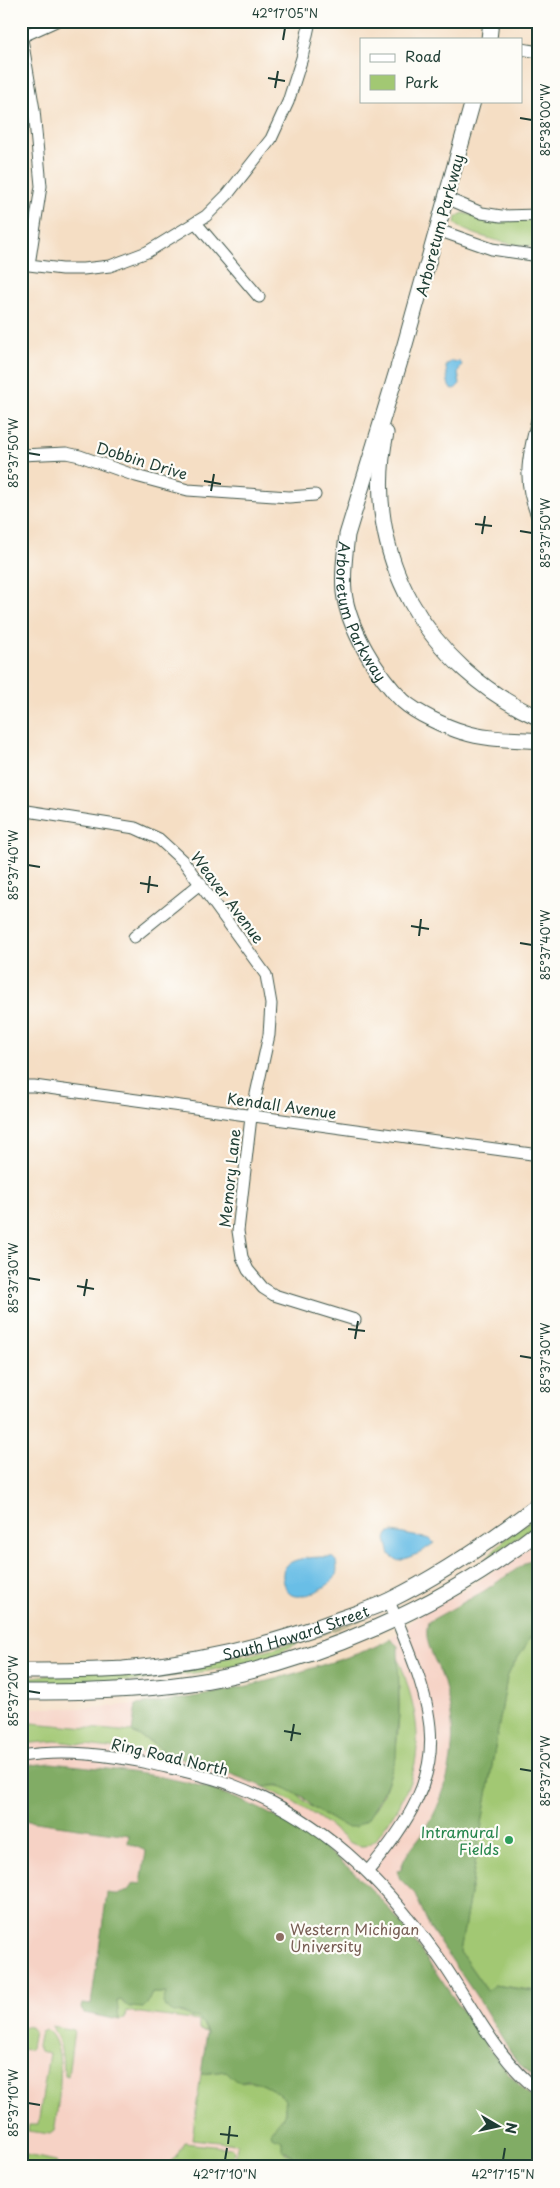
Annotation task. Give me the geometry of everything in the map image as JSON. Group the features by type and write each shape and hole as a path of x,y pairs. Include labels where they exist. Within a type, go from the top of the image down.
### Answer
{"street":[{"path":"56,21 22,35 39,142 41,186 25,264 62,269 110,266 147,252 196,223 227,194 271,139 288,102 302,58 310,21"},
{"path":"489,38 491,21"},
{"path":"522,49 539,52"},
{"name":"Arboretum Parkway","path":"473,102 438,230 348,535 344,560 344,592 355,631 387,682 404,702 430,718 464,733 539,741"},
{"path":"446,198 482,214 501,216 539,215"},
{"path":"196,223 260,298"},
{"path":"438,230 492,249 539,256"},
{"name":"Arboretum Parkway","path":"404,348 381,459 381,504 388,546 401,584 418,617 442,650 498,698 539,718"},
{"path":"539,412 527,465 530,500 539,520"},
{"name":"Dobbin Drive","path":"21,455 66,453 80,456 136,476 188,490 289,497 315,495"},
{"name":"Weaver Avenue","path":"21,810 135,828 147,832 171,848 201,883 266,975 269,988 271,1004 269,1035 251,1117"},
{"path":"134,936 201,883"},
{"name":"Kendall Avenue","path":"21,1086 34,1086 251,1117 539,1154"},
{"name":"Memory Lane","path":"251,1117 238,1210 238,1231 242,1257 248,1270 263,1288 274,1295 355,1320"},
{"name":"South Howard Street","path":"21,1671 124,1669 188,1660 256,1646 316,1628 389,1601 462,1558 502,1532 539,1504"},
{"name":"South Howard Street","path":"21,1692 116,1690 191,1683 249,1671 308,1654 396,1618 458,1586 512,1552 539,1531"},
{"path":"368,1870 406,1822 420,1792 431,1754 432,1736 424,1692 389,1601"},
{"name":"Ring Road North","path":"21,1756 55,1752 120,1757 197,1774 230,1784 301,1818 333,1840 368,1870 437,1955 518,2073 539,2090"}],"shaded area":[{"name":"Western Michigan University","path":"539,1541 539,2167 21,2167 21,1708 93,1708 177,1700 256,1684 337,1660 390,1639 419,1615 467,1589"}],"green space":[{"path":"463,213 479,217 535,221 539,225 539,245 522,246 469,232 455,223 456,217"},
{"path":"539,1514 539,1522 493,1555 411,1603 486,1559 505,1539"},
{"path":"539,1554 539,1599 536,1621 528,1642 511,1668 507,1678 460,1952 487,1991 494,1985 539,1992 539,2081 517,2062 479,2000 430,1928 415,1894 400,1879 397,1871 401,1870 408,1852 433,1816 444,1788 451,1758 452,1723 450,1707 444,1683 427,1638 428,1622 484,1591"},
{"name":"Intramural Fields","path":"539,1616 539,1991 494,1985 488,1992 460,1952 507,1678 510,1668 528,1642"},
{"path":"313,1637 270,1657 208,1671 137,1681 21,1685 21,1678 249,1655"},
{"path":"390,1639 398,1646 399,1716 396,1758 387,1784 372,1812 367,1820 355,1827 347,1827 338,1823 315,1809 303,1797 278,1785 264,1787 208,1765 171,1756 153,1743 132,1732 136,1705 207,1695 253,1685 357,1654"},
{"path":"398,1657 412,1702 416,1723 415,1763 400,1804 378,1836 369,1844 361,1846 348,1841 312,1814 264,1787 280,1786 287,1788 320,1812 347,1827 371,1814 383,1795 395,1757 399,1716"},
{"path":"21,1722 132,1732 153,1743 171,1756 56,1741 21,1744"},
{"path":"51,1763 158,1776 193,1784 226,1795 258,1808 289,1824 318,1843 345,1865 370,1888 393,1914 497,2059 527,2093 539,2103 539,2167 287,2167 293,2157 282,2149 282,2140 271,2136 270,2132 285,2115 285,2099 274,2090 258,2082 249,2080 237,2081 226,2071 201,2074 207,2032 199,2018 191,2017 183,2012 174,2013 165,2007 163,2002 166,1993 152,1993 143,2008 129,2007 121,2000 117,2001 119,2020 84,2013 83,2003 91,2004 107,1893 122,1893 128,1890 133,1883 141,1884 146,1851 128,1843 129,1835 21,1820 21,1766"},
{"path":"152,1993 167,1993 179,2012 199,2018 207,2032 199,2030 199,2021 126,2011 125,2019 119,2020 117,2001 121,2000 124,2004 143,2008"},
{"path":"21,2026 31,2027 34,2031 29,2050 21,2049"},
{"path":"52,2026 74,2030 68,2076 65,2075 60,2044"},
{"path":"46,2029 53,2037 58,2048 60,2061 60,2089 55,2127 54,2131 50,2134 28,2131 29,2125 38,2125 49,2053 40,2051 38,2046 41,2031"},
{"path":"226,2071 242,2082 259,2083 277,2092 285,2099 285,2115 270,2132 282,2140 285,2153 293,2157 287,2167 235,2167 237,2144 192,2139 201,2074"},
{"path":"184,2143 232,2148 234,2150 232,2167 164,2167 176,2157"},
{"path":"26,2155 56,2161 59,2167 33,2167 33,2164 24,2162"}],"water":[{"path":"452,361 462,364 458,373 460,384 455,389 449,387 446,370 446,365"},
{"path":"393,1532 430,1539 434,1543 420,1553 399,1561 390,1555 386,1539 388,1534"},
{"path":"332,1557 336,1561 337,1572 334,1579 321,1589 308,1595 297,1596 289,1593 284,1583 283,1575 284,1569 288,1564 299,1559"}],"place":[{"name":"Intramural Fields","path":"509,1840"},
{"name":"Western Michigan University","path":"280,1937"}]}
